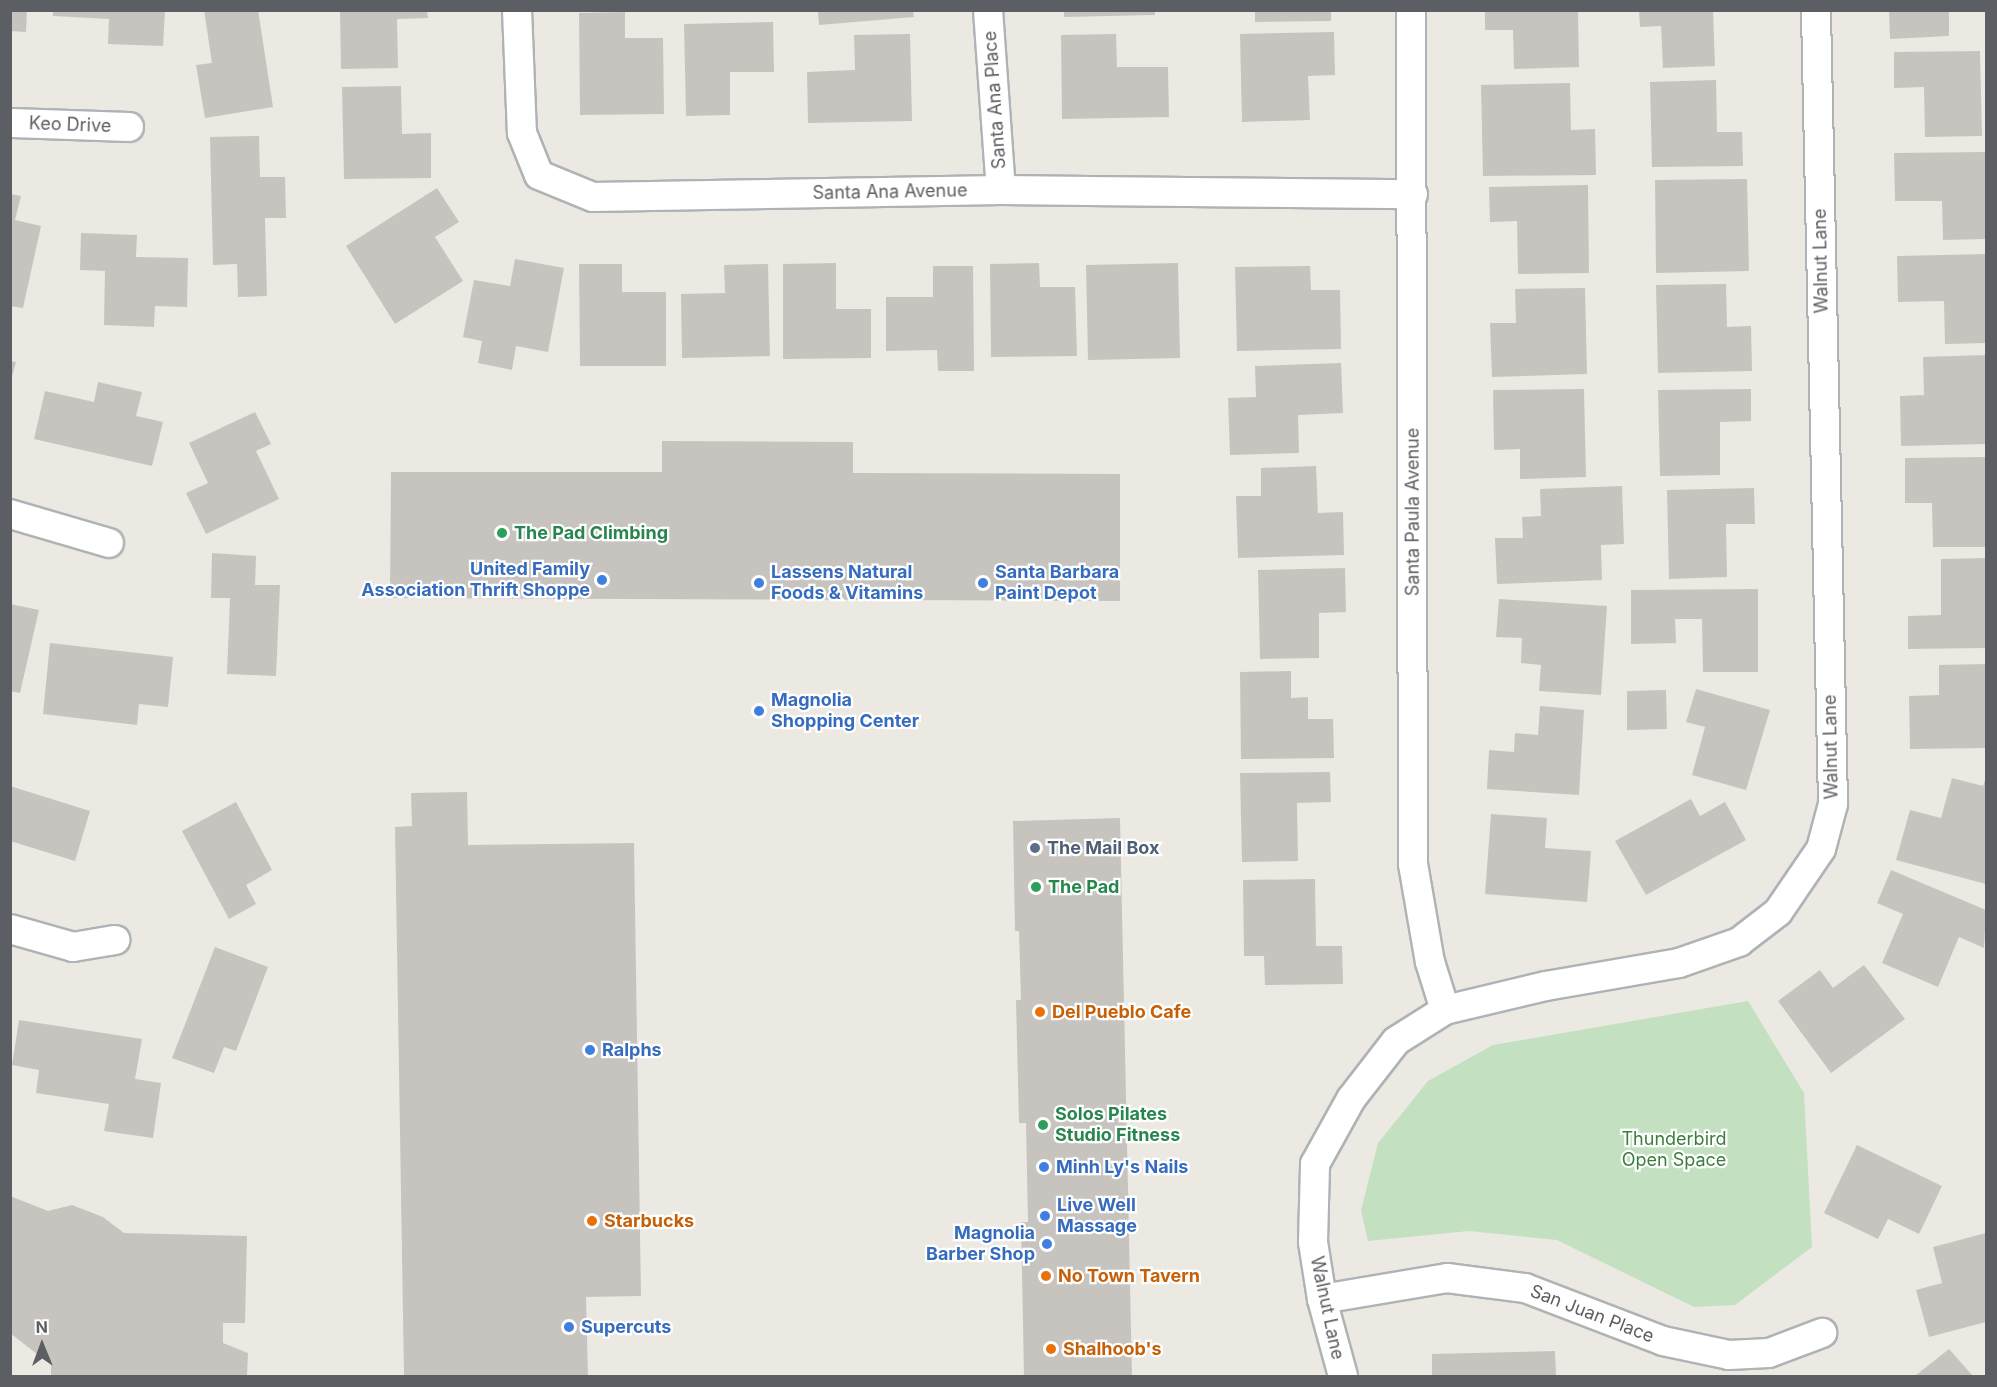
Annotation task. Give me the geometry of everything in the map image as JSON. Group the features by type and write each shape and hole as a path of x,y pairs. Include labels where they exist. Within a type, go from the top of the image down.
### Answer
{"street":[{"name":"Santa Ana Avenue","path":"517,10 522,133 539,175 593,197 1001,190 1413,194"},
{"name":"Santa Ana Place","path":"988,10 1001,190"},
{"name":"Santa Paula Avenue","path":"1412,10 1413,864 1430,962 1445,1010"},
{"name":"Walnut Lane","path":"1343,1377 1322,1299 1313,1242 1315,1164 1351,1099 1396,1041 1445,1010 1546,986 1679,963 1738,942 1778,912 1821,849 1833,804 1816,10"},
{"name":"Keo Drive","path":"10,123 129,127"},
{"path":"10,514 109,543"},
{"path":"10,929 73,947 115,940"},
{"name":"San Juan Place","path":"1322,1299 1447,1278 1525,1288 1663,1341 1729,1355 1769,1353 1822,1332"}],"green space":[{"name":"Thunderbird Open Space","path":"1748,1001 1804,1093 1812,1247 1735,1305 1694,1307 1557,1240 1469,1231 1368,1241 1361,1210 1378,1143 1428,1081 1493,1045"}],"building":[{"path":"10,10 27,10 26,32 10,31"},
{"path":"53,10 165,10 163,46 108,44 109,19 53,16"},
{"path":"204,10 258,10 273,107 205,118 196,65 212,63"},
{"path":"340,10 427,10 428,18 397,19 398,68 341,69"},
{"path":"818,10 913,10 914,17 819,25"},
{"path":"1064,10 1155,10 1155,15 1064,17"},
{"path":"1255,10 1331,10 1331,21 1255,22"},
{"path":"1485,10 1578,10 1579,67 1514,69 1513,30 1485,30"},
{"path":"1639,10 1713,10 1715,66 1663,68 1661,26 1640,27"},
{"path":"1889,10 1949,10 1949,36 1890,39"},
{"path":"625,12 625,38 663,38 664,114 580,115 579,13"},
{"path":"773,22 774,72 730,72 730,115 686,116 684,24"},
{"path":"1334,32 1335,75 1308,76 1310,120 1242,122 1240,34"},
{"path":"910,34 912,121 808,123 807,72 855,70 854,35"},
{"path":"1116,34 1117,67 1168,67 1169,117 1062,119 1061,35"},
{"path":"1980,51 1982,136 1925,137 1924,87 1894,88 1894,52"},
{"path":"1716,80 1717,132 1742,132 1743,166 1652,167 1650,82"},
{"path":"1570,83 1571,130 1595,129 1596,175 1483,176 1481,85"},
{"path":"401,86 402,134 431,133 431,178 344,179 342,87"},
{"path":"259,136 260,177 285,177 286,218 265,218 267,296 238,297 237,264 213,265 210,137"},
{"path":"1986,152 1986,239 1943,240 1942,201 1895,201 1894,153"},
{"path":"1747,179 1749,271 1656,273 1655,180"},
{"path":"1588,185 1589,273 1518,274 1517,221 1490,222 1489,187"},
{"path":"437,188 459,222 435,237 463,281 395,324 346,246"},
{"path":"10,194 21,196 15,220 41,226 23,308 10,306"},
{"path":"81,233 137,235 136,257 188,258 187,307 155,306 154,327 104,325 105,271 80,270"},
{"path":"1986,254 1986,343 1945,344 1944,301 1898,302 1897,256"},
{"path":"515,259 564,268 548,352 516,346 512,370 478,363 482,341 463,337 474,280 510,286"},
{"path":"836,263 836,309 871,309 871,358 783,359 783,264"},
{"path":"1039,263 1040,287 1075,287 1077,356 991,357 990,264"},
{"path":"1178,263 1180,358 1088,360 1086,265"},
{"path":"579,264 622,264 622,292 666,292 666,366 580,366"},
{"path":"768,264 770,356 682,358 681,294 725,293 724,265"},
{"path":"933,266 973,266 974,371 938,371 937,350 886,351 886,297 933,297"},
{"path":"1310,266 1311,290 1340,290 1341,349 1237,351 1235,267"},
{"path":"1726,284 1727,327 1751,326 1752,371 1658,373 1656,285"},
{"path":"1585,288 1587,374 1492,377 1490,323 1516,323 1515,289"},
{"path":"1986,355 1986,444 1901,446 1900,396 1924,395 1923,357"},
{"path":"10,361 16,362 11,380 10,380"},
{"path":"1341,363 1343,413 1298,415 1299,453 1230,455 1228,398 1256,397 1255,366"},
{"path":"98,382 142,392 136,416 163,422 152,466 34,439 45,391 94,402"},
{"path":"1584,389 1586,477 1520,479 1520,449 1494,450 1493,390"},
{"path":"1751,389 1751,421 1720,422 1720,475 1660,476 1658,390"},
{"path":"255,412 271,444 256,451 279,499 206,534 186,493 208,483 189,443"},
{"path":"662,441 853,442 853,473 1120,474 1120,601 390,598 391,472 662,472"},
{"path":"1986,457 1986,547 1933,547 1932,503 1905,503 1905,458"},
{"path":"1316,466 1318,513 1343,512 1344,555 1238,558 1236,496 1261,496 1261,468"},
{"path":"1622,486 1624,544 1601,545 1602,580 1497,584 1495,538 1523,538 1522,517 1541,516 1540,489"},
{"path":"1754,488 1755,524 1726,524 1727,577 1669,579 1667,490"},
{"path":"212,553 256,556 255,585 280,585 276,676 227,674 230,598 211,598"},
{"path":"1986,558 1986,648 1908,649 1908,616 1941,615 1941,559"},
{"path":"1345,568 1346,612 1319,613 1319,658 1260,659 1258,570"},
{"path":"1758,589 1758,672 1703,672 1702,619 1675,619 1676,643 1631,644 1631,590"},
{"path":"1499,599 1607,606 1601,695 1539,691 1541,665 1521,663 1522,638 1496,637"},
{"path":"10,604 39,610 20,693 10,691"},
{"path":"50,643 173,657 168,707 139,704 137,725 43,714"},
{"path":"1986,664 1986,748 1910,749 1909,696 1939,695 1939,665"},
{"path":"1291,671 1291,698 1308,697 1308,719 1333,719 1334,758 1241,759 1240,672"},
{"path":"1696,689 1770,710 1746,790 1692,775 1705,727 1686,722"},
{"path":"1666,690 1667,729 1627,730 1627,691"},
{"path":"1540,706 1584,710 1579,795 1487,789 1489,750 1514,752 1515,733 1538,735"},
{"path":"1330,772 1331,802 1297,803 1298,861 1242,862 1240,773"},
{"path":"1986,777 1986,884 1896,860 1910,810 1941,818 1952,778 1983,786"},
{"path":"10,786 90,811 75,861 10,841"},
{"path":"467,792 468,845 634,843 641,1296 586,1297 588,1376 404,1376 395,827 412,826 411,793"},
{"path":"1691,799 1700,816 1725,802 1746,840 1646,895 1615,841"},
{"path":"236,802 272,870 246,885 256,904 229,919 182,831"},
{"path":"1491,814 1547,818 1545,848 1591,851 1587,902 1485,894"},
{"path":"1120,818 1132,1376 1024,1376 1021,1222 1028,1222 1026,1123 1019,1123 1016,1000 1021,1000 1019,931 1015,931 1013,821"},
{"path":"1891,870 1986,910 1984,948 1959,937 1938,987 1882,963 1903,914 1877,903"},
{"path":"1315,879 1316,946 1342,946 1343,984 1265,985 1264,956 1244,956 1243,880"},
{"path":"215,947 268,967 236,1051 224,1047 214,1073 172,1058"},
{"path":"1864,965 1905,1019 1831,1073 1778,1001 1820,970 1833,988"},
{"path":"19,1020 142,1039 135,1079 161,1083 153,1138 104,1131 109,1104 36,1093 39,1070 12,1065"},
{"path":"1857,1145 1942,1186 1919,1234 1888,1219 1878,1239 1824,1213"},
{"path":"10,1196 48,1211 72,1205 103,1217 124,1233 247,1236 245,1323 223,1323 223,1343 248,1353 247,1376 51,1376 51,1365 10,1333"},
{"path":"1986,1233 1986,1322 1929,1337 1916,1290 1942,1283 1933,1247"},
{"path":"1949,1349 1973,1376 1915,1376"},
{"path":"1555,1351 1556,1376 1432,1376 1432,1354"}],"place":[{"name":"The Pad Climbing","path":"502,533"},
{"name":"United Family Association Thrift Shoppe","path":"602,580"},
{"name":"Lassens Natural Foods & Vitamins","path":"759,583"},
{"name":"Santa Barbara Paint Depot","path":"983,583"},
{"name":"Magnolia Shopping Center","path":"759,711"},
{"name":"The Mail Box","path":"1035,848"},
{"name":"The Pad","path":"1036,887"},
{"name":"Del Pueblo Cafe","path":"1040,1012"},
{"name":"Ralphs","path":"590,1050"},
{"name":"Solos Pilates Studio Fitness","path":"1043,1125"},
{"name":"Minh Ly's Nails","path":"1044,1167"},
{"name":"Live Well Massage","path":"1045,1216"},
{"name":"Starbucks","path":"592,1221"},
{"name":"Magnolia Barber Shop","path":"1047,1244"},
{"name":"No Town Tavern","path":"1046,1276"},
{"name":"Supercuts","path":"569,1327"},
{"name":"Shalhoob's","path":"1051,1349"}]}
